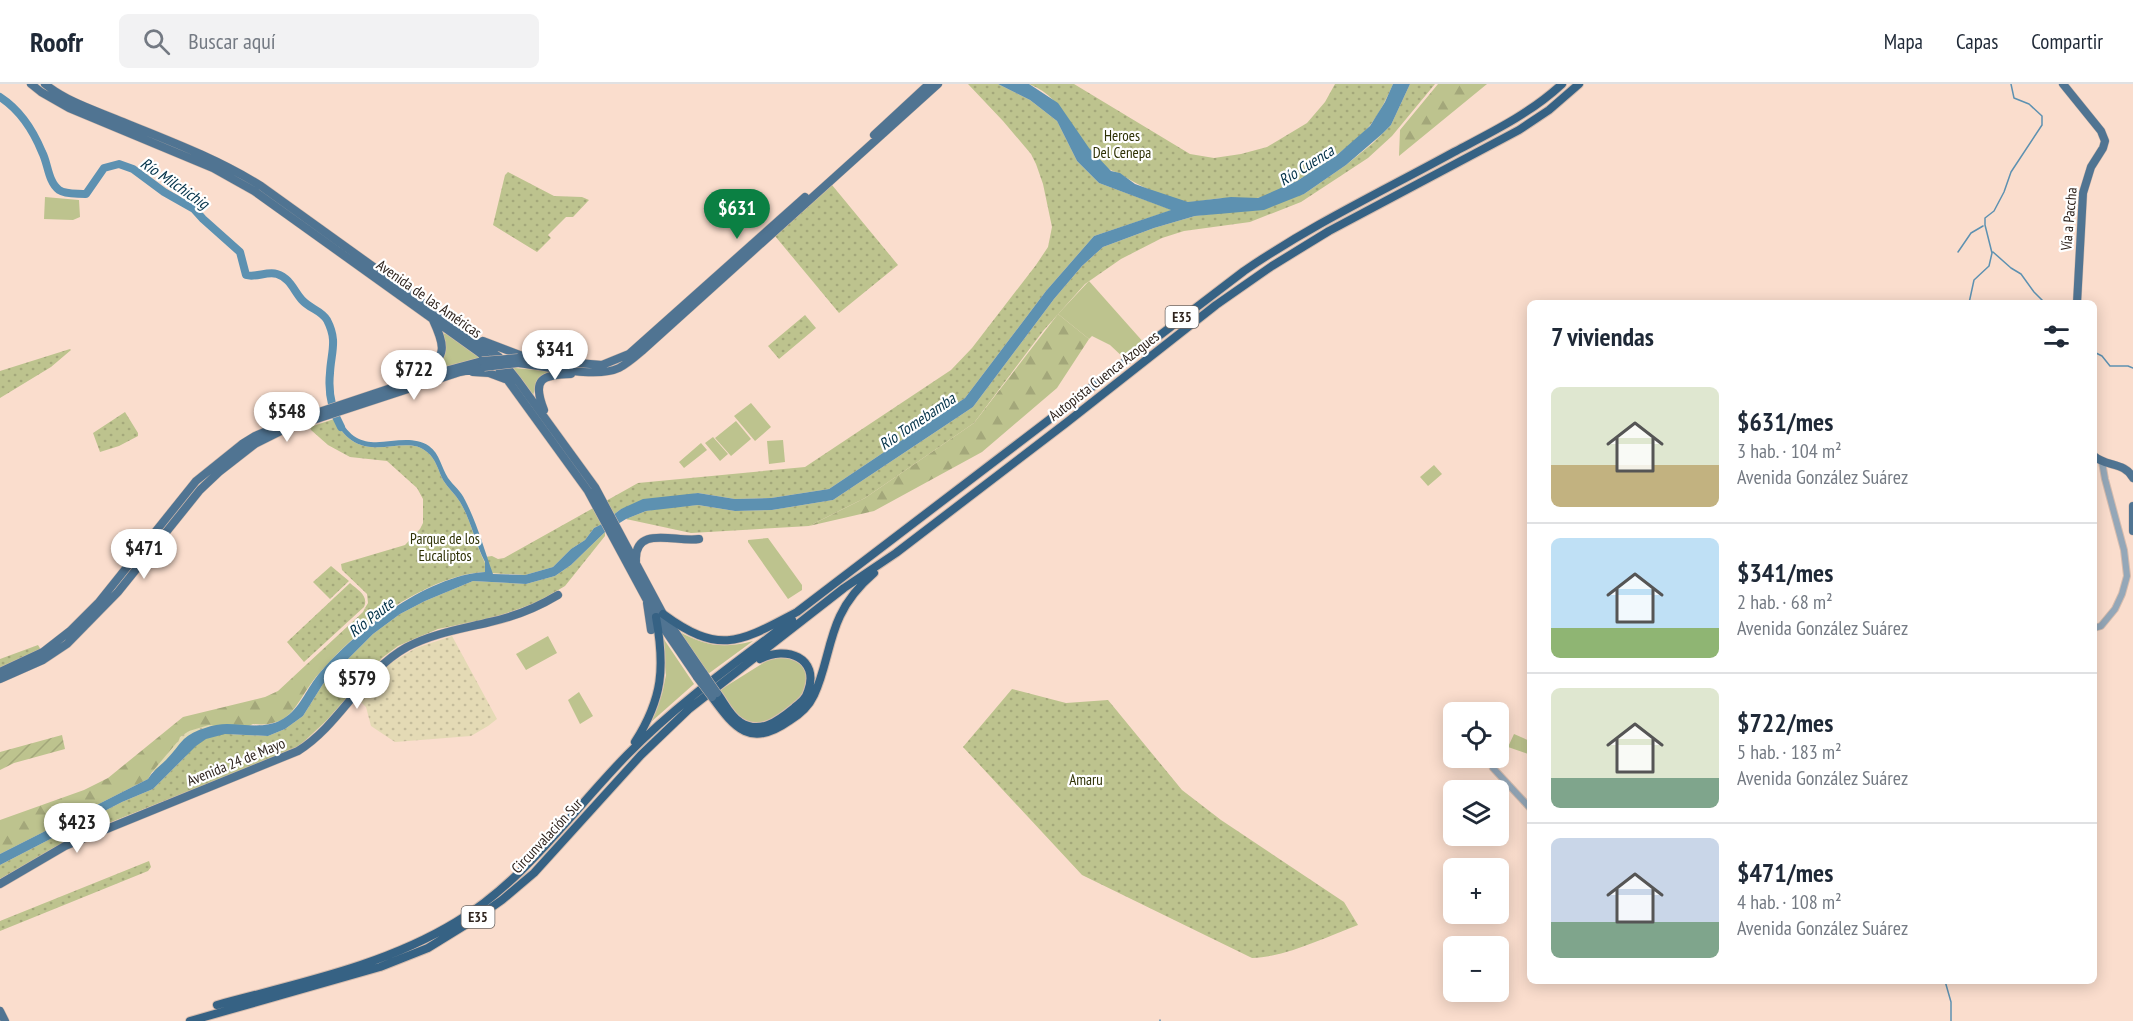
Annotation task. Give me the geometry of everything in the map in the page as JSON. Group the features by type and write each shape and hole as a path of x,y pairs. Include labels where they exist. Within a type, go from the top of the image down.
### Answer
{"highway":[{"name":"Autopista Cuenca Azogues","path":"797,612 1247,268 1313,227 1512,121 1562,84"},
{"name":"Autopista Cuenca Azogues","path":"782,637 852,582 896,553 1255,277 1329,231 1519,130 1549,110 1579,84"},
{"path":"714,695 732,723 749,733 767,734 793,719 806,707 816,692 838,619 847,604 859,587 896,553"},
{"path":"660,615 697,635 727,641 743,639 797,612"},
{"name":"Circunvalación Sur","path":"217,1005 379,958 420,942 456,923 521,873 620,760 696,692 793,619 797,612"},
{"path":"620,760 644,727 660,684 662,665 660,615"},
{"name":"Circunvalación Sur","path":"190,1021 380,967 422,951 469,923 502,900 534,873 641,755 689,709 782,637"},
{"path":"714,695 738,721 758,727 776,722 800,703 808,691 810,681 808,670 801,659 792,653 769,654 741,669"}],"main road":[{"name":"Avenida de las Américas","path":"31,84 69,108 213,168 254,191 489,360 592,489 614,538 647,601 660,615"},
{"name":"Avenida de las Américas","path":"45,84 72,100 216,160 241,173 468,334 506,364 547,420 622,535 660,615 714,695"},
{"path":"468,334 494,346 530,358 576,364 602,365 629,354 929,84"},
{"path":"547,420 537,391 543,380 552,375 617,369 642,351 938,84"},
{"name":"Vía a Paccha","path":"2063,84 2101,131 2105,141 2091,167 2083,193 2077,300"},
{"path":"426,380 442,354 441,337 433,319"},
{"path":"0,672 49,648 82,620 196,481 226,455 255,436 272,428 327,413 426,380 483,364 530,358"},
{"path":"518,361 593,372"},
{"path":"426,380 479,372 496,375 508,381"},
{"path":"0,679 43,660 67,644 118,592 200,490 226,466 255,444 270,436 327,413"},
{"path":"2097,458 2102,462 2125,468 2133,478"},
{"path":"2133,506 2133,531"},
{"path":"636,563 636,549 644,540 658,537 688,541 699,539"},
{"name":"Avenida 24 de Mayo","path":"0,884 65,846 298,751 323,729 387,661 406,648 445,632 499,620 558,595"},
{"path":"647,601 651,630"},
{"path":"0,1012 3,1021"}],"street":[{"path":"2097,627 2102,626 2115,609 2127,576 2124,550 2102,462"},
{"path":"1493,768 1527,805"}],"green space":[{"path":"968,84 998,84 1030,100 1057,121 1077,161 1099,183 1172,210 1094,236 1046,291 965,398 829,489 771,498 735,499 698,493 621,509 594,528 585,540 571,549 553,567 525,575 489,573 485,557 504,558 638,483 805,467 951,370 972,348 1036,265 1048,247 1052,227 1043,184 1031,154"},
{"name":"Heroes Del Cenepa","path":"1029,84 1074,84 1190,154 1214,158 1267,147 1307,123 1325,102 1335,84 1393,84 1377,115 1363,133 1301,179 1269,195 1257,198 1220,198 1189,202 1154,192 1109,169 1088,149 1054,101 1043,91"},
{"path":"1410,84 1435,84 1392,136 1368,158 1301,202 1250,222 1184,231 1162,238 1121,259 1085,284 1043,331 974,423 865,498 809,526 691,533 626,519 646,511 663,508 698,505 735,511 772,510 833,500 973,407 1054,299 1082,266 1103,247 1195,216 1229,212 1304,194 1346,165 1391,125"},
{"path":"1438,84 1487,84 1399,156 1400,130"},
{"path":"508,172 554,196 582,197 589,200 573,217 566,217 548,235 551,238 537,252 493,225 505,175"},
{"path":"832,185 898,265 839,313 775,236"},
{"path":"45,197 79,200 80,217 73,220 44,219"},
{"path":"1089,281 1145,344 1125,359 1110,345 1092,336 1089,339 1058,314"},
{"path":"1058,314 1089,339 1057,388 982,452 874,511 809,526 865,498 974,423"},
{"path":"805,315 816,328 779,359 768,346"},
{"path":"442,333 481,357 435,370 445,353"},
{"path":"70,349 51,367 0,398 0,371"},
{"path":"512,369 557,372 540,380 533,397"},
{"path":"751,403 771,427 755,441 734,416"},
{"path":"125,412 138,436 119,446 100,452 93,433"},
{"name":"Parque de los Eucaliptos","path":"334,419 345,434 357,443 369,447 406,445 417,447 430,455 443,480 464,509 485,563 485,572 457,577 429,587 378,618 365,608 368,603 367,594 342,570 341,564 405,545 423,523 423,499 417,488 387,461 350,457 328,445 311,430 310,427"},
{"path":"736,421 751,439 731,456 715,438"},
{"path":"713,437 728,454 720,461 705,443"},
{"path":"783,440 785,462 769,464 767,441"},
{"path":"701,443 707,450 684,468 679,462"},
{"path":"1434,465 1442,474 1428,486 1420,477"},
{"path":"605,532 605,536 565,586 538,602 493,618 438,629 398,646 382,658 326,721 296,749 96,828 0,879 0,865 122,802 153,789 206,739 225,734 268,736 285,729 303,716 323,684 373,634 400,614 473,581 526,584 555,576 571,565"},
{"path":"768,538 802,585 802,590 788,599 748,542 748,540"},
{"path":"331,566 349,581 330,599 313,582"},
{"path":"350,583 364,596 364,607 304,662 287,642"},
{"path":"365,608 378,618 330,661 285,718 277,722 253,724 152,772 148,779 0,854 0,820 84,790 108,778 183,717 265,697 278,691"},
{"path":"678,631 714,645 732,645 753,641 708,674"},
{"path":"661,635 694,684 651,722 662,694 666,675"},
{"path":"548,636 557,653 526,670 516,654"},
{"path":"38,645 41,650 0,668 0,659"},
{"path":"783,656 800,663 807,673 807,684 802,695 780,715 767,721 754,722 742,719 732,710 720,690 771,658"},
{"name":"Amaru","path":"1012,689 1066,703 1108,700 1182,790 1221,820 1344,902 1358,925 1292,950 1252,958 1082,875 963,747"},
{"path":"579,692 593,716 580,724 568,700"},
{"path":"1514,734 1527,740 1527,754 1509,747"},
{"path":"62,735 65,749 14,763 0,770 0,752"},
{"path":"149,861 151,867 148,871 0,931 0,921"}],"sand":[{"path":"452,636 497,719 471,736 395,742 371,726 366,707 356,697 384,667 416,648"},
{"path":"209,725 216,726 207,730 152,772 180,737 189,731"}],"water":[{"path":"998,84 1029,84 1058,103 1089,148 1111,171 1120,173 1135,184 1188,202 1231,197 1258,198 1297,181 1337,155 1370,126 1393,84 1410,84 1391,125 1346,165 1304,194 1264,210 1195,216 1103,247 1082,266 1054,299 973,407 833,500 772,510 735,511 698,505 646,511 626,519 605,532 571,565 555,576 526,584 473,581 425,601 400,614 373,634 323,684 303,716 285,729 268,736 225,734 206,739 153,789 122,802 0,865 0,854 148,779 184,739 193,733 216,725 261,725 281,720 296,707 315,679 348,644 391,610 439,584 462,576 485,572 485,562 464,509 443,480 430,455 417,447 406,445 369,447 357,443 345,434 334,419 339,417 348,431 359,439 370,442 417,441 433,449 448,478 465,500 493,574 525,575 553,567 571,549 585,540 594,528 621,509 643,499 698,493 735,499 771,498 829,489 965,398 1046,291 1094,236 1171,210 1099,183 1077,161 1057,121 1030,100"}],"waterway":[{"path":"1970,300 1974,280 1989,266 1992,253 1985,218 1994,211 2011,172 2042,125 2042,116 2029,104 2014,98 2011,84"},
{"name":"Río Milchichig","path":"0,97 20,114 30,128 44,156 55,187 62,192 86,194 104,168 119,164 133,169 164,192 194,209 240,252 246,275 273,273 289,282 308,306 325,317 330,327 333,340 330,394 341,427"},
{"path":"1958,252 1971,233 1983,226"},
{"path":"1993,252 2021,274 2042,300"},
{"path":"2097,354 2110,366 2133,368"},
{"path":"1946,984 1951,1002 1951,1021"}],"water label":[{"name":"Río Cuenca","path":"1306,165"},
{"name":"Río Tomebamba","path":"917,421"},
{"name":"Río Paute","path":"371,617"}]}
